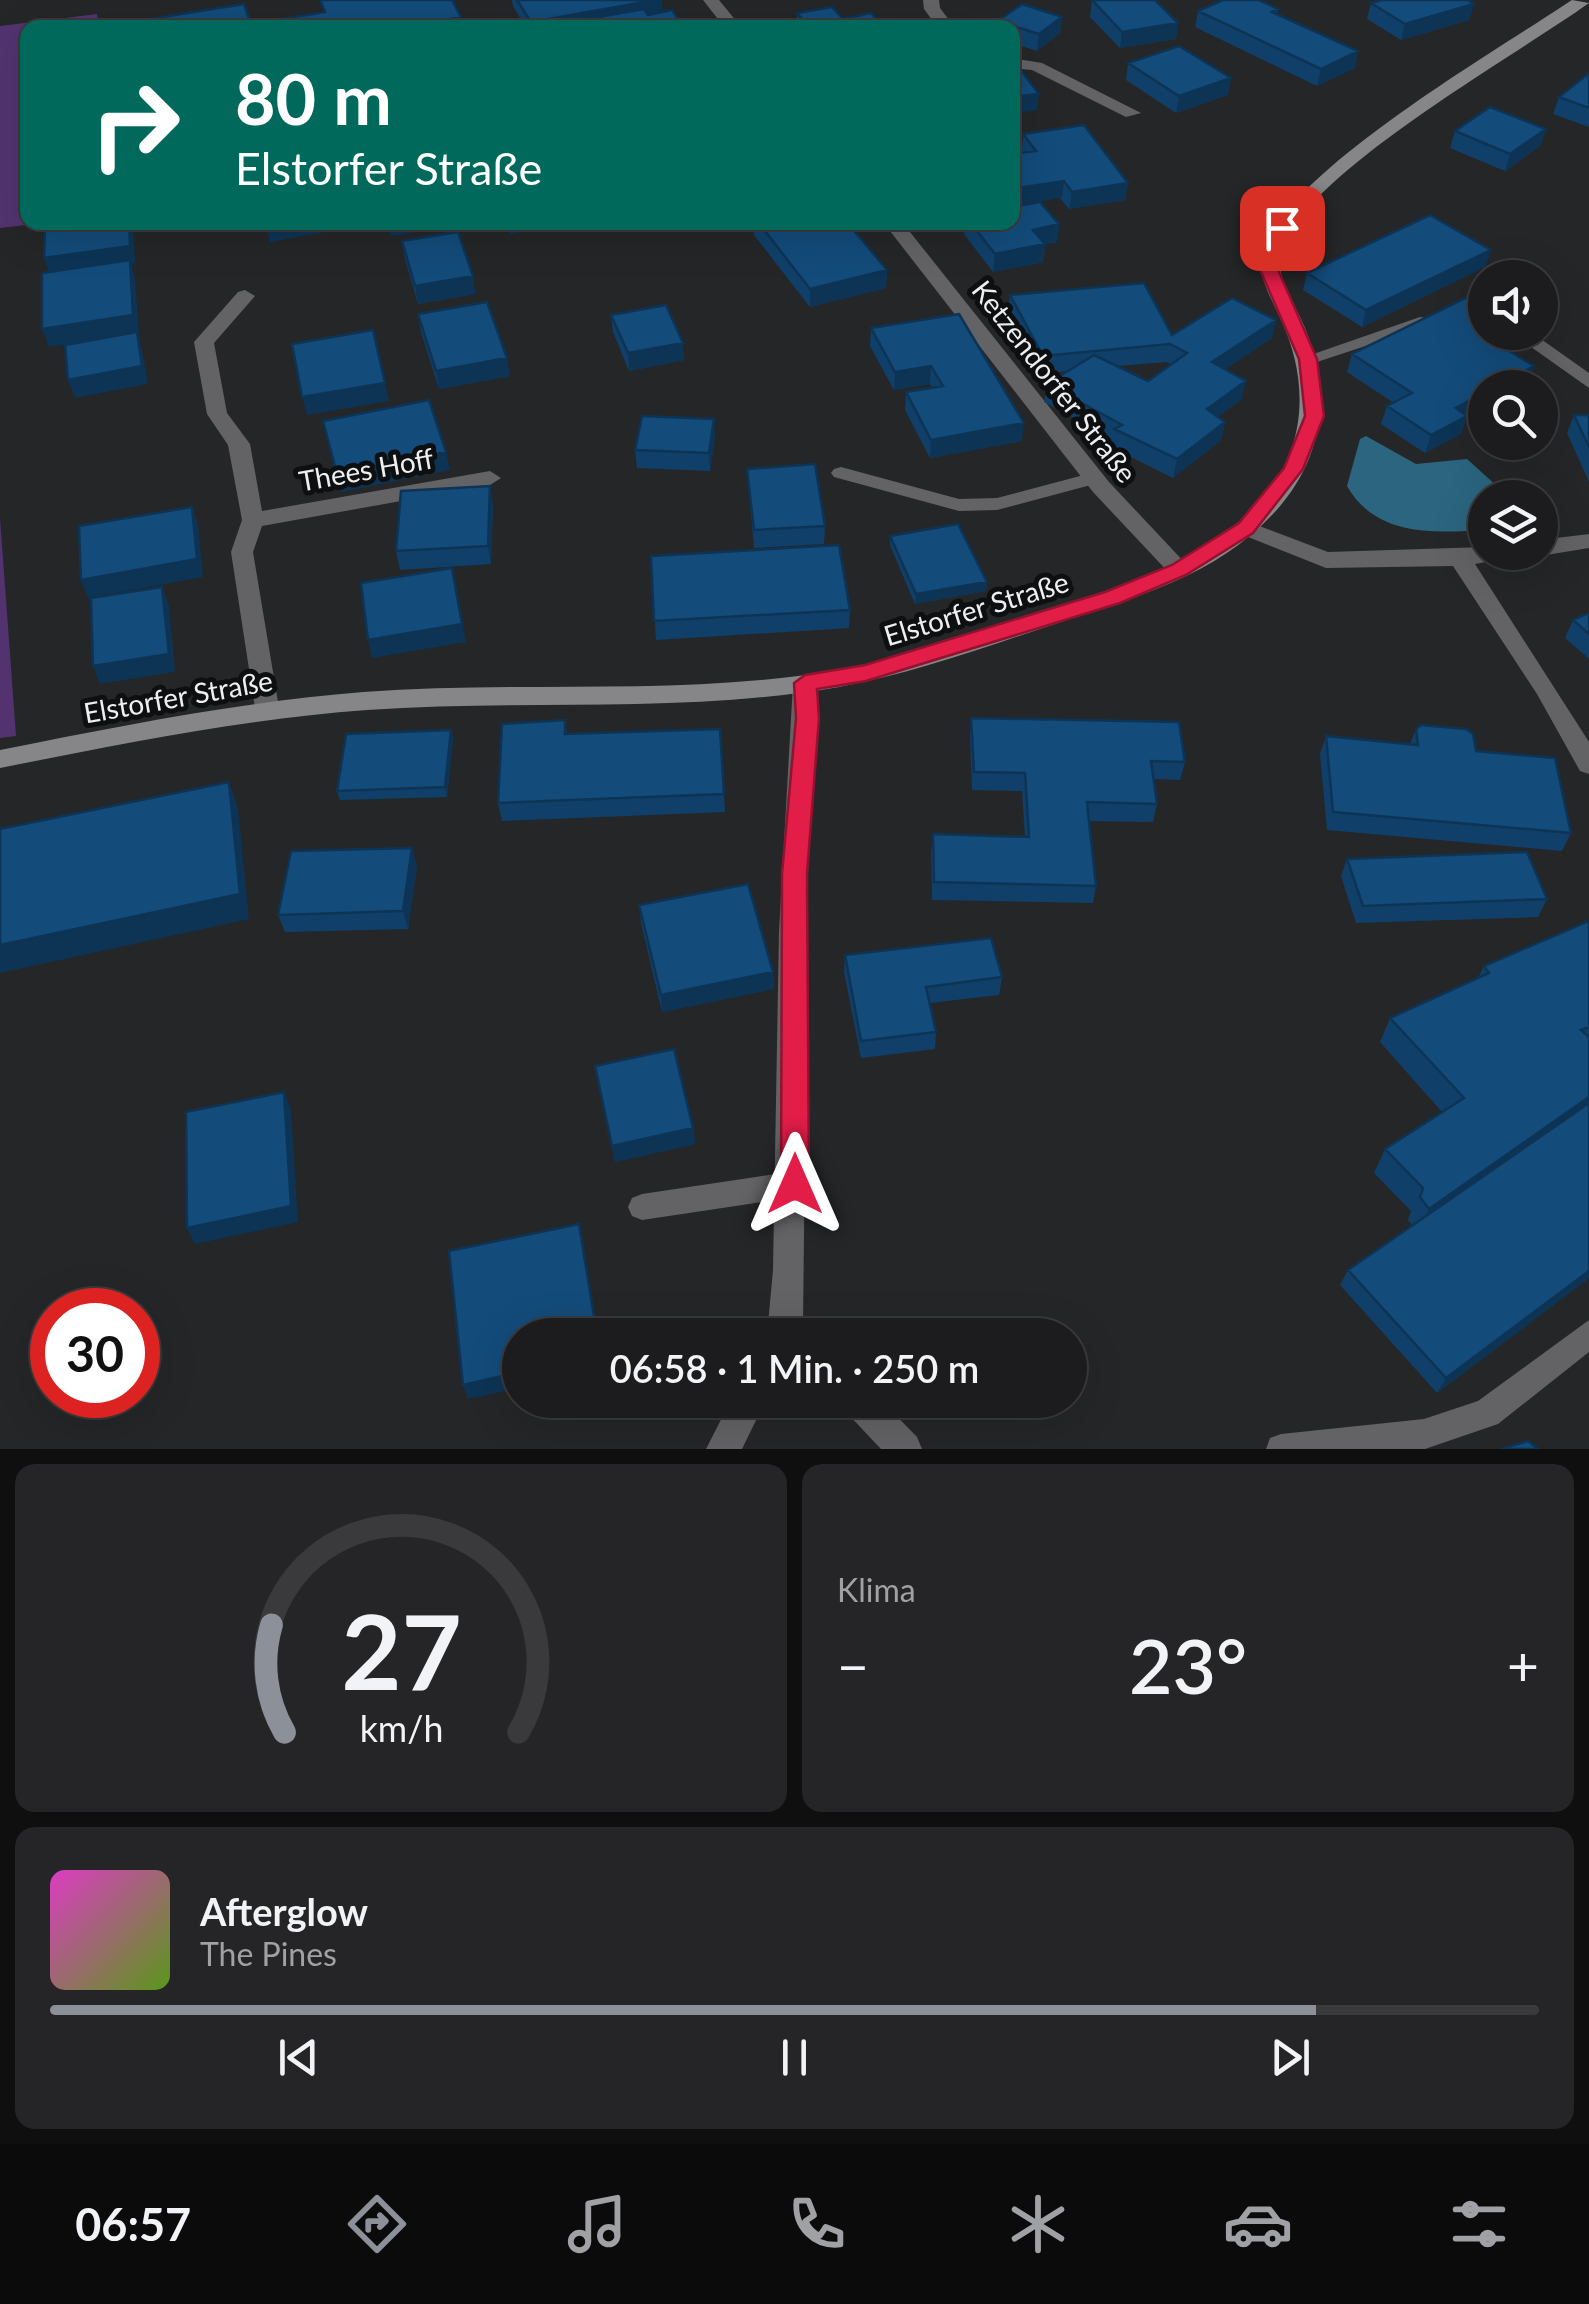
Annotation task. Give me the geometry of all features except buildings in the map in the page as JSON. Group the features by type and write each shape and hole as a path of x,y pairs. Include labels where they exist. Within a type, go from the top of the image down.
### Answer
{"main road":[{"name":"Elstorfer Straße","path":"0,759 267,708 372,700 695,691 805,683 866,673 962,646 1112,598 1179,570 1246,528 1294,469 1306,442 1314,416 1308,359 1270,272 1272,248 1292,214 1363,151 1583,0"}],"street":[{"path":"711,0 727,20"},
{"path":"1020,64 1036,66 1132,114"},
{"name":"Ketzendorfer Straße","path":"898,230 1095,478 1179,570"},
{"path":"245,296 204,342 217,414 239,444 253,520 242,552 267,708"},
{"name":"Thees Hoff","path":"253,520 490,478"},
{"path":"1246,528 1326,560 1468,557"},
{"path":"1558,545 1589,541"},
{"path":"1460,558 1546,688 1589,764"},
{"path":"789,1318 795,1184 794,874 808,718 805,683"},
{"path":"723,1449 739,1418"},
{"path":"875,1418 904,1449"}],"lane":[{"path":"1308,359 1432,317"},
{"path":"1544,350 1589,382"},
{"path":"841,473 960,505 997,504 1095,478"},
{"path":"642,1207 795,1184"},
{"path":"1281,1449 1424,1434 1488,1413 1589,1334"}],"shaded area":[{"path":"97,14 98,20 48,20"},
{"path":"20,24 20,226 0,228 0,26"},
{"path":"0,518 16,736 0,738"}],"water":[{"path":"1366,436 1416,464 1467,459 1490,480 1468,480 1468,531 1408,528 1374,515 1359,503 1347,486 1360,439"}],"route":[{"path":"795,1184 794,874 808,718 805,683 866,673 1112,598 1179,570 1246,528 1294,469 1314,416 1314,386 1308,359 1270,272 1272,248 1282,228"}]}
